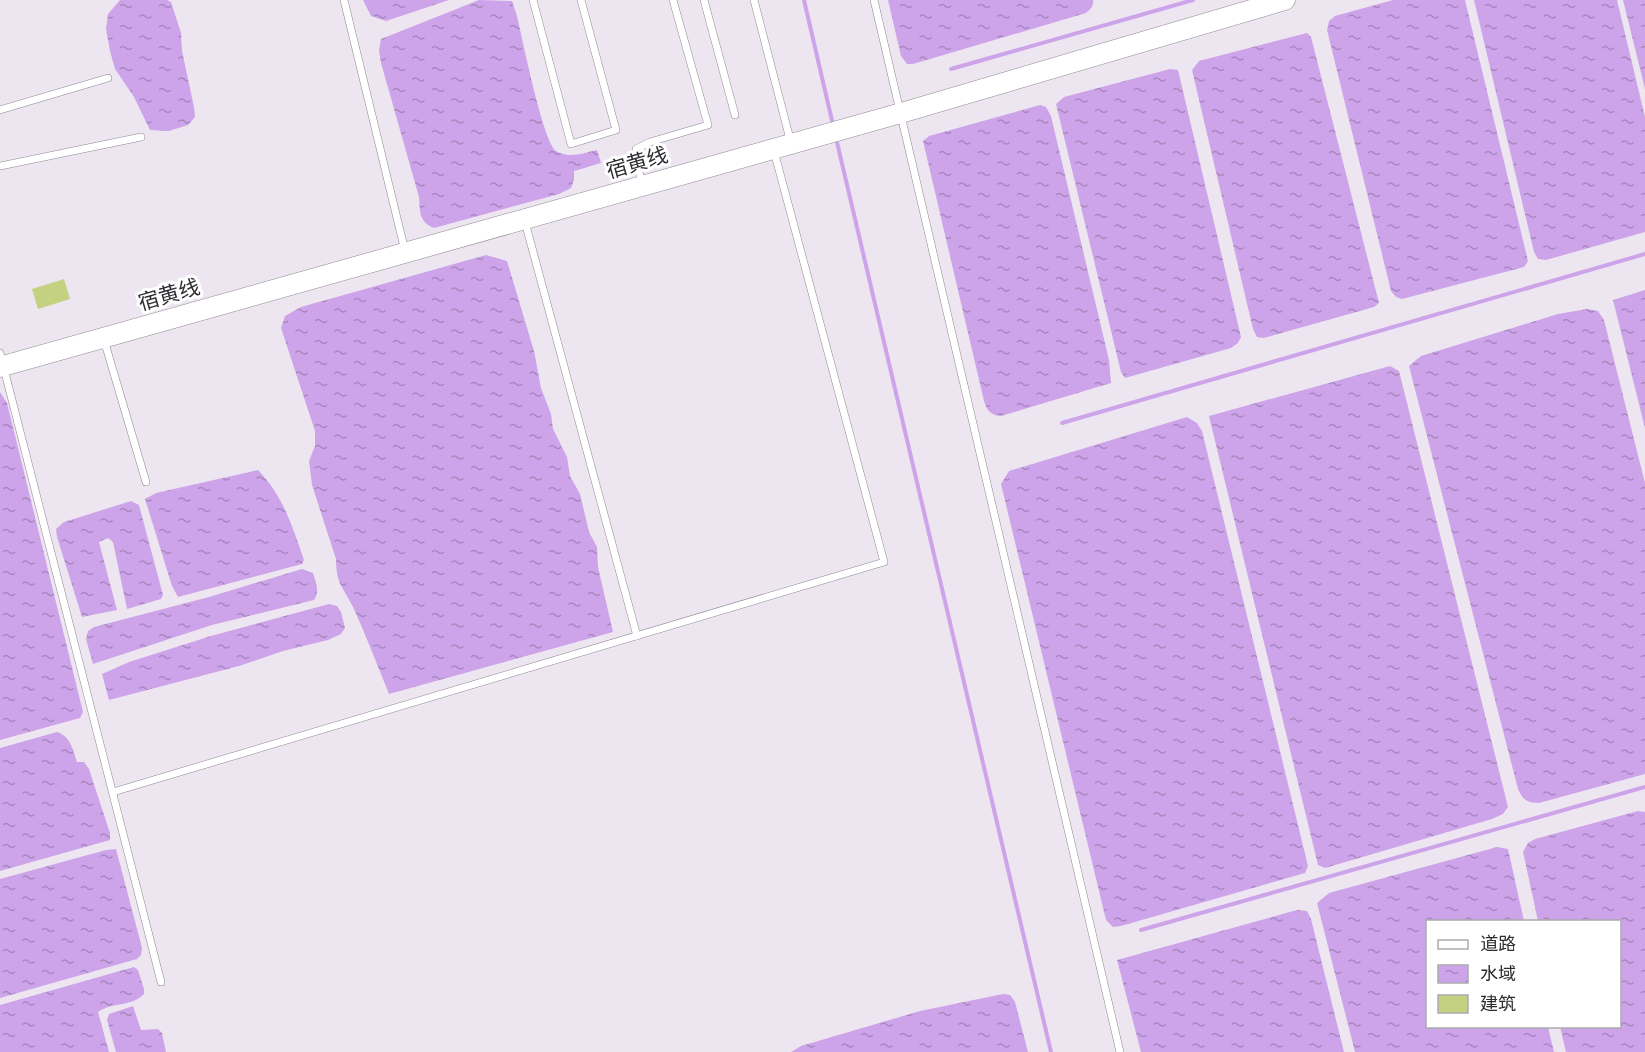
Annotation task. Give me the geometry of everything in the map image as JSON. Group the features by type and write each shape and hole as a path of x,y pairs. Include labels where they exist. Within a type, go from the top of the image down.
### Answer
{"main road":[{"name":"宿黄线","path":"1,362 104,338 525,220 1285,0"}],"lane":[{"path":"344,0 405,253"},
{"path":"533,0 571,144 616,129 581,0"},
{"path":"643,186 636,162 636,149 650,142 708,125 673,0"},
{"path":"705,0 735,115"},
{"path":"113,792 884,562 790,144 754,0"},
{"path":"874,0 1120,1052"},
{"path":"0,110 108,78"},
{"path":"0,166 141,137"},
{"path":"525,220 637,636"},
{"path":"104,338 146,482"},
{"path":"1,362 161,982"}],"water":[{"path":"120,0 167,0 171,2 181,33 182,51 194,107 195,117 188,125 169,131 150,130 134,97 115,69 106,29 108,14"},
{"path":"363,0 449,0 386,21 371,16"},
{"path":"479,0 512,1 539,110 556,151 571,155 597,150 601,163 574,171 571,188 559,194 434,228 425,223 421,216 419,197 381,63 379,50 381,39"},
{"path":"888,0 1093,0 1093,2 1086,13 907,64 901,56"},
{"path":"1393,0 1465,0 1528,261 1524,267 1402,299 1396,297 1391,291 1327,30 1329,21 1335,16"},
{"path":"1474,0 1617,0 1645,117 1645,232 1546,260 1538,259 1534,252"},
{"path":"1623,0 1645,0 1645,89"},
{"path":"1307,33 1311,37 1379,303 1374,307 1264,338 1257,337 1253,329 1192,70 1199,61"},
{"path":"1170,69 1178,70 1241,337 1238,343 1231,348 1125,378 1121,372 1056,104 1064,97"},
{"path":"1040,105 1046,107 1051,116 1109,360 1111,383 1001,416 990,412 984,401 923,141 929,136"},
{"path":"486,255 507,261 534,351 541,388 551,414 553,429 567,457 570,476 580,494 589,532 597,547 598,567 613,632 389,694 358,618 339,580 336,559 312,485 309,461 315,446 315,431 281,328 285,316 301,307"},
{"path":"1645,290 1645,428 1613,300"},
{"path":"1587,309 1598,311 1604,320 1645,483 1645,774 1535,803 1526,800 1518,789 1409,366 1421,356 1558,314"},
{"path":"1390,366 1399,371 1508,807 1503,814 1492,819 1325,868 1318,865 1209,416"},
{"path":"0,392 7,403 83,712 80,718 0,740"},
{"path":"1187,417 1197,423 1202,431 1308,866 1305,873 1113,927 1106,920 1001,484 1009,471"},
{"path":"258,470 281,501 304,560 302,564 178,597 172,586 145,499 156,493"},
{"path":"131,501 139,505 163,595 161,599 127,609 113,542 108,538 99,542 117,610 82,617 56,529 64,522"},
{"path":"302,569 313,573 317,590 314,600 212,625 93,664 86,639 88,631 94,627 209,597"},
{"path":"329,604 337,606 341,612 345,628 341,634 328,640 109,700 102,674 129,662 211,636"},
{"path":"57,732 68,740 77,762 84,762 89,769 110,833 110,840 0,871 0,748"},
{"path":"1638,811 1645,812 1645,1052 1566,1052 1560,1028 1621,1028 1621,920 1538,920 1523,852 1528,843 1535,839"},
{"path":"1497,847 1508,849 1524,920 1426,920 1426,1028 1548,1028 1554,1052 1355,1052 1317,903 1329,893"},
{"path":"116,849 142,948 141,955 137,959 0,998 0,879"},
{"path":"1297,910 1307,911 1311,919 1344,1052 1141,1052 1117,960"},
{"path":"134,967 138,970 144,994 134,1001 98,1012 109,1052 0,1052 0,1005"},
{"path":"1003,994 1010,995 1015,1002 1028,1052 791,1052 801,1046 920,1011"},
{"path":"133,1006 141,1030 158,1029 162,1033 166,1052 116,1052 107,1020 109,1014"}],"building":[{"path":"64,279 70,299 38,309 32,289"}],"waterway":[{"path":"804,0 833,125"},
{"path":"951,69 1193,0"},
{"path":"836,138 1051,1052"},
{"path":"1062,423 1645,254"},
{"path":"1141,930 1645,787"}]}
